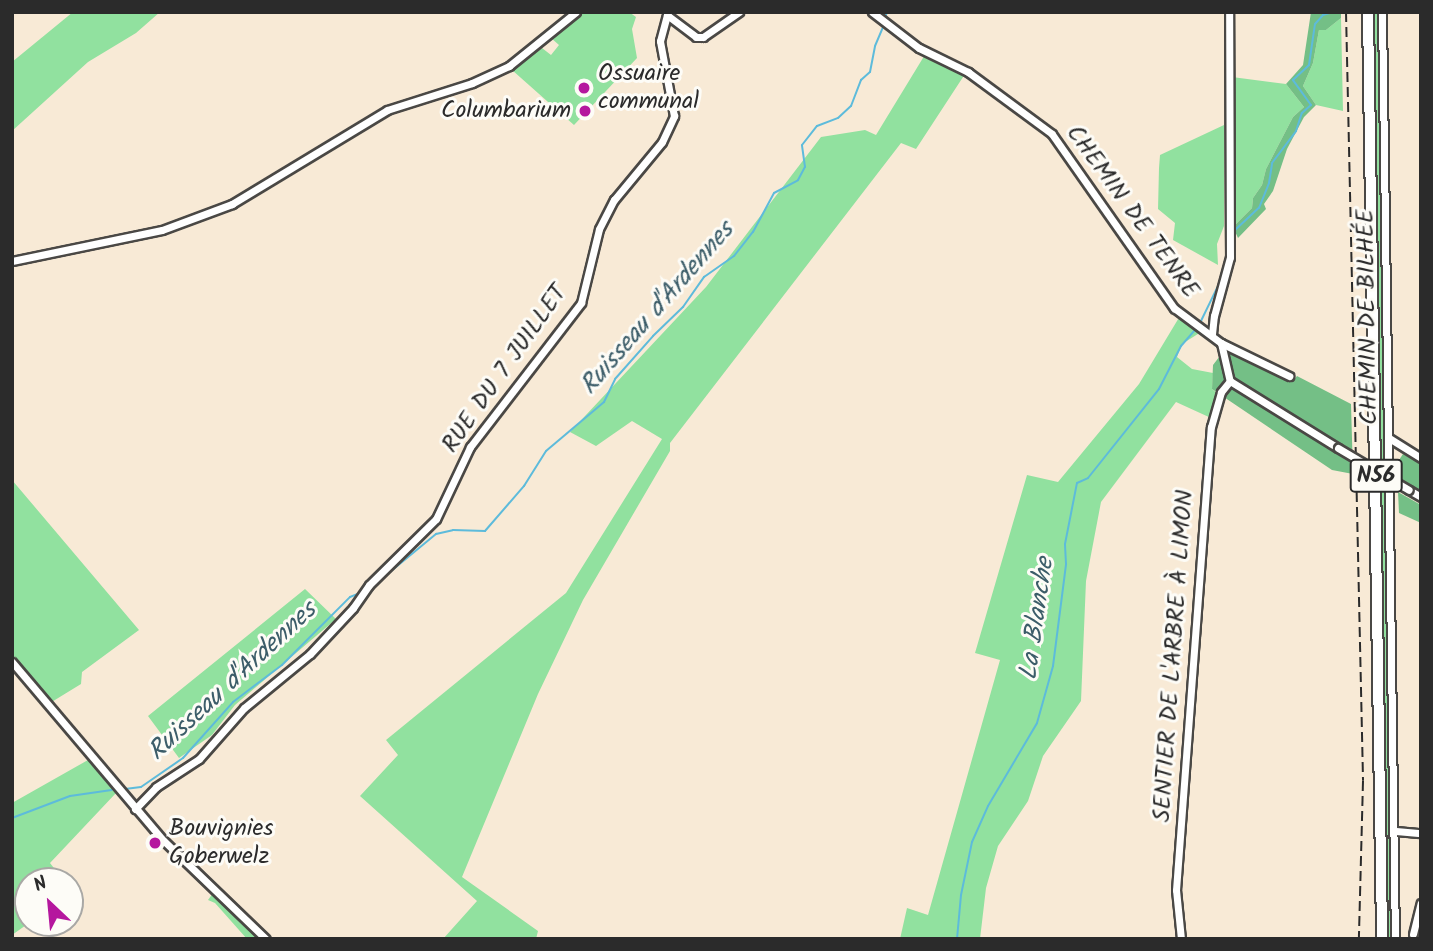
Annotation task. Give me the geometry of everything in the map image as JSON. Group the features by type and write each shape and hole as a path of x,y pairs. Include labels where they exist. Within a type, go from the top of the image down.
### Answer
{"highway":[{"name":"N56","path":"1368,12 1381,939"}],"street":[{"path":"12,261 162,230 232,204 394,106 472,83 509,66 576,12"},
{"path":"667,13 696,37 703,37 739,12"},
{"name":"CHEMIN DE TENRE","path":"872,12 919,48 968,72 1055,136 1171,304 1221,343 1289,376"},
{"path":"1212,334 1214,316 1230,257 1229,12"},
{"name":"CHEMIN DE BILHÉE","path":"1382,12 1396,831 1395,939"},
{"name":"RUE DU 7 JUILLET","path":"135,809 156,788 200,759 244,708 310,654 353,608 369,585 436,519 470,447 581,303 599,229 614,200 662,142 674,116 660,41 667,13"},
{"path":"1221,343 1230,381 1421,498"},
{"name":"SENTIER DE L'ARBRE À LIMON","path":"1181,939 1176,890 1211,427 1221,392 1230,381"},
{"path":"1389,438 1421,458"},
{"path":"12,662 135,809 179,856 266,939"},
{"path":"1396,831 1421,833"},
{"path":"1413,934 1421,903"}],"green space":[{"path":"73,12 160,12 136,33 88,62 12,131 12,62"},
{"path":"581,12 629,12 636,17 632,29 637,58 574,125 512,70 542,48 551,55 559,45 551,38"},
{"path":"1311,12 1341,12 1341,18 1326,30 1319,30 1313,63 1303,86 1316,105 1304,117 1287,149 1273,191 1264,204 1266,209 1238,238 1233,227 1252,208 1253,198 1262,185 1266,169 1293,117 1304,107 1286,84 1303,65"},
{"path":"1374,12 1379,12 1393,939 1388,939"},
{"path":"1341,18 1343,111 1316,105 1303,86 1313,63 1319,30 1326,30"},
{"path":"926,53 965,74 916,149 901,143 670,443 670,451 583,600 538,694 462,877 538,931 536,939 443,939 477,901 360,796 398,755 386,740 566,593 662,439 632,421 596,446 570,432 706,287 821,137 865,130 876,135"},
{"path":"1232,77 1286,84 1304,107 1293,117 1266,169 1262,185 1253,198 1252,208 1233,227"},
{"path":"1224,125 1224,226 1217,244 1218,265 1173,240 1175,223 1158,209 1159,168 1160,155"},
{"path":"1180,316 1201,332 1182,344 1177,357 1192,369 1213,373 1212,389 1218,394 1211,418 1176,402 1101,502 1086,581 1081,701 1043,756 1028,801 998,846 986,888 980,939 900,939 907,908 928,915 1000,660 975,653 1027,475 1058,482 1139,384"},
{"path":"1226,348 1292,382 1297,376 1351,404 1353,474 1332,470 1212,389 1213,365"},
{"path":"1403,454 1421,464 1421,493 1398,480 1397,463"},
{"path":"12,480 139,630 82,672 81,684 50,703 12,655"},
{"path":"1398,492 1421,505 1421,523 1399,513"},
{"path":"305,589 336,619 235,705 212,735 179,758 148,716"},
{"path":"88,760 116,793 50,863 53,867 14,867 12,935 12,803"},
{"path":"213,893 262,939 247,939 215,903 208,900"}],"waterway":[{"name":"La Blanche","path":"1235,230 1259,208 1269,183 1272,163 1296,131 1302,113 1311,105 1293,80 1309,65 1315,24 1323,15 1332,12"},
{"name":"Ruisseau d'Ardennes","path":"373,586 436,534 453,530 485,531 524,486 546,451 604,402 615,379 683,307 704,277 734,256 753,232 774,193 798,180 805,167 802,145 817,126 838,118 851,106 861,80 870,72 875,46 883,27"},
{"path":"1226,238 1227,247"},
{"path":"1200,323 1218,286"},
{"name":"La Blanche","path":"957,939 961,895 972,842 988,806 1037,723 1053,666 1066,564 1065,544 1077,483 1088,478 1159,389 1181,346 1196,329"},
{"name":"Ruisseau d'Ardennes","path":"125,789 141,787 183,758 233,702 282,665 350,597 360,593"},
{"name":"Ruisseau d'Ardennes","path":"12,818 70,796 112,790"}],"railway":[{"path":"1346,12 1363,781 1359,939"}],"place":[{"name":"Ossuaire communal","path":"584,88"},
{"name":"Columbarium","path":"585,111"},
{"name":"Bouvignies Goberwelz","path":"155,843"}]}
